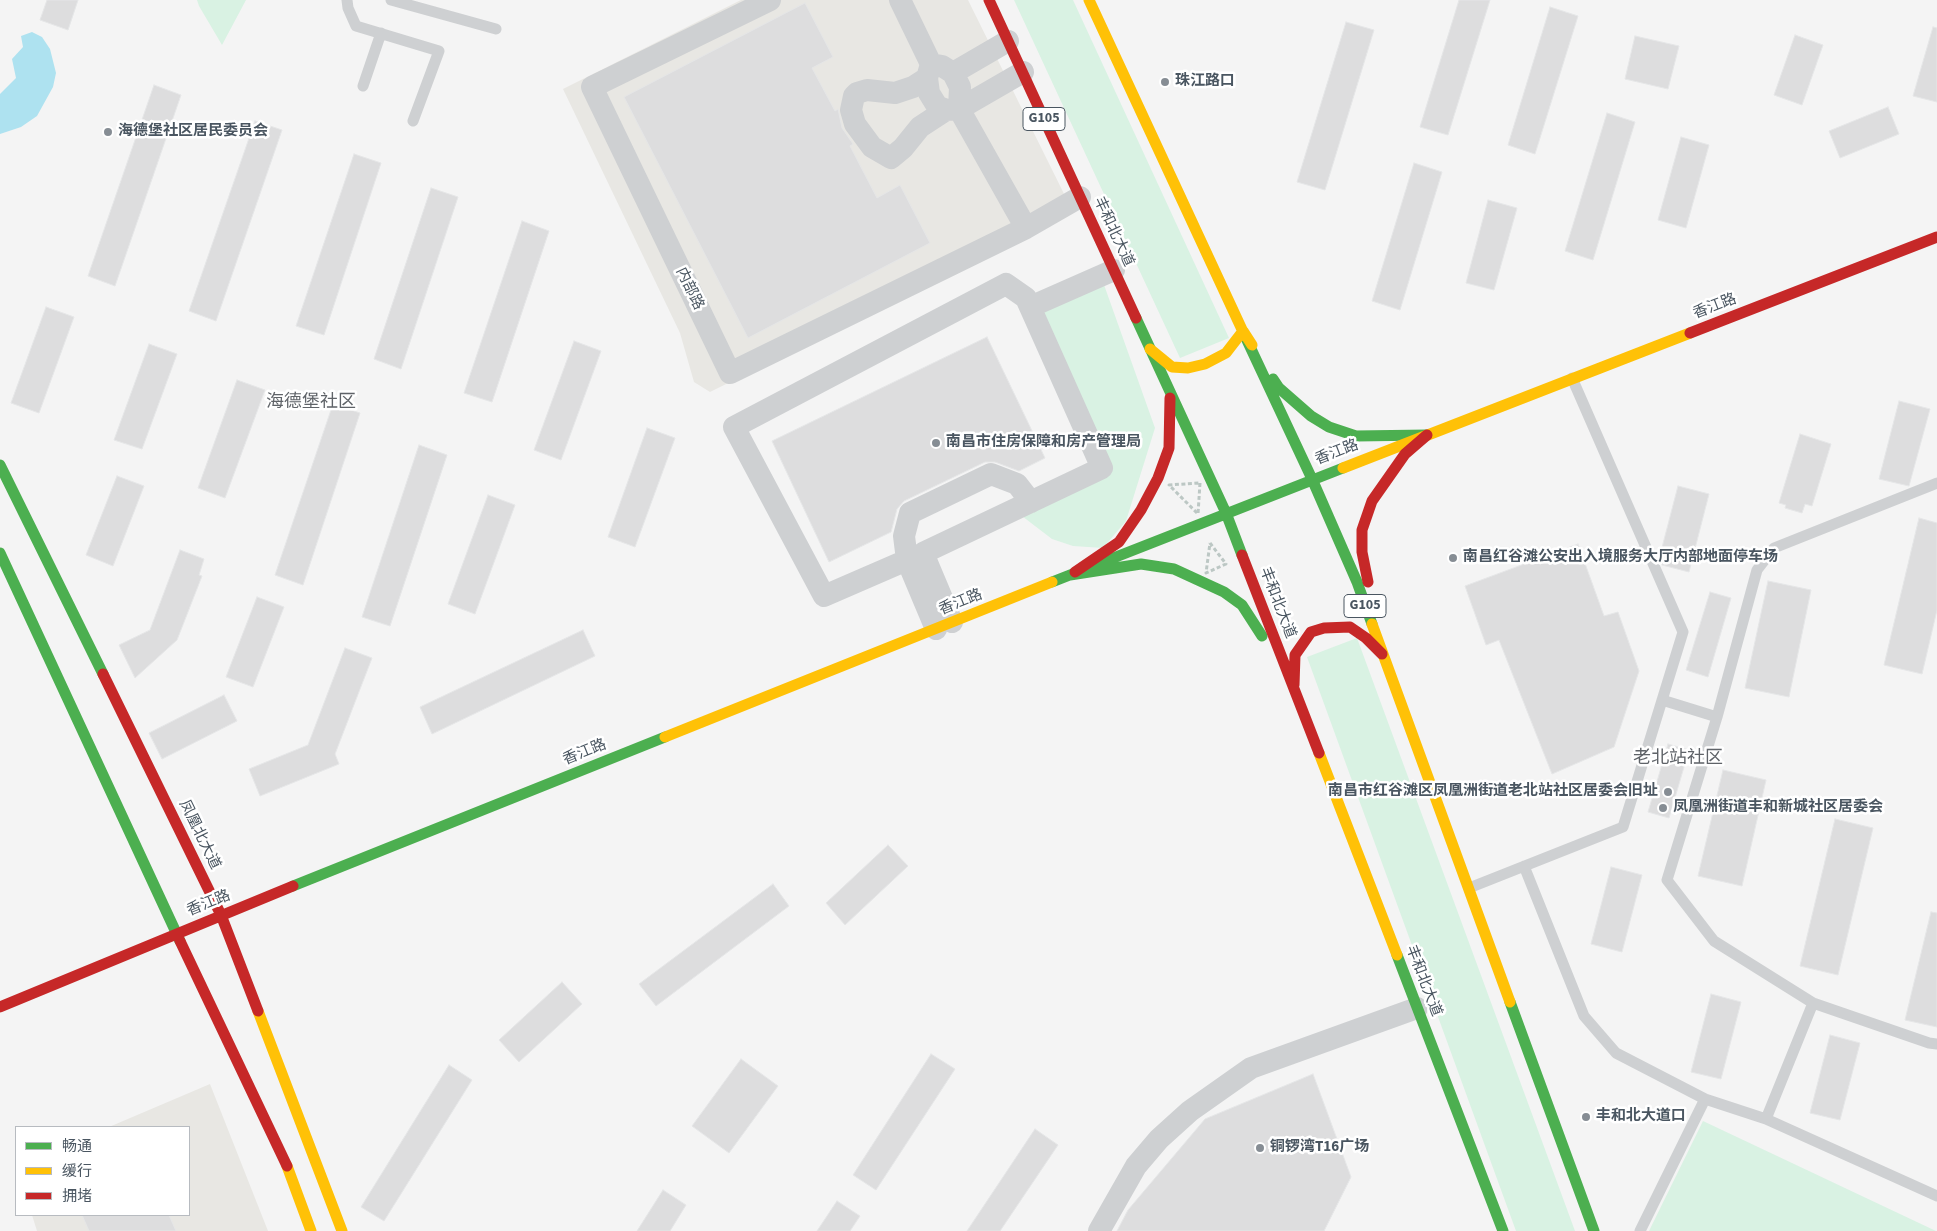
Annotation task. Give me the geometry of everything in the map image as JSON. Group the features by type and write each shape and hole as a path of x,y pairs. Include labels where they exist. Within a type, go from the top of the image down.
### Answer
{"main road":[{"name":"丰和北大道","path":"989,0 1226,513 1504,1231"},
{"name":"G105","path":"1089,0 1312,479 1357,582 1594,1231"},
{"name":"香江路","path":"0,1007 176,933 1070,575 1312,479 1937,237"},
{"path":"1150,349 1172,366 1188,368 1205,364 1226,353 1244,332 1279,388 1311,416 1330,427 1356,436 1426,435"},
{"path":"1070,575 1119,542 1141,510 1158,478 1169,448 1170,392"},
{"path":"1384,657 1362,552 1362,530 1372,500 1388,476 1405,454 1426,435"},
{"name":"凤凰北大道","path":"0,464 221,915 342,1231"},
{"path":"0,553 176,933 288,1168 311,1231"},
{"path":"1070,575 1141,564 1174,569 1218,588 1242,605 1294,688"},
{"path":"1294,688 1295,655 1311,632 1324,628 1350,627 1366,638 1384,657"}],"street":[{"name":"内部路","path":"770,0 592,87 730,373 1026,228 1080,197"},
{"path":"900,0 929,71 929,93 937,106 952,110 1026,228"},
{"path":"953,72 1008,41"},
{"path":"952,110 960,87 953,72 942,66 929,71 913,87 895,93 867,90 857,93 854,96 851,110 855,124 872,147 891,158 903,148 920,127 952,110 1023,72"},
{"path":"1028,303 1112,265"},
{"path":"1006,284 1028,303 1102,468 1031,502 824,596 734,427 1006,284"},
{"path":"944,626 915,556 904,536 910,512 991,474 1017,484 1031,502"},
{"path":"1099,1231 1136,1166 1159,1139 1190,1111 1252,1068 1417,1008"}],"lane":[{"path":"347,0 348,8 356,26 439,51 413,121"},
{"path":"391,0 496,29"},
{"path":"363,86 381,33"},
{"path":"1469,888 1623,827 1683,632 1572,378"},
{"path":"1937,483 1774,548 1757,570 1717,717 1667,880 1714,941 1813,1003 1929,1043 1937,1044"},
{"path":"1662,700 1717,717"},
{"path":"1524,866 1584,1016 1616,1053 1705,1099 1766,1119 1937,1196"},
{"path":"1766,1119 1813,1003"},
{"path":"1640,1231 1705,1099"}],"path":[{"path":"1200,484 1198,514 1175,491 1169,485 1200,484"},
{"path":"1210,542 1226,564 1206,573 1208,558 1210,542"}],"shaded area":[{"path":"741,0 968,0 1073,212 710,392 694,382 680,333 563,89"},
{"path":"210,1084 268,1231 37,1231 32,1216 190,1216 190,1126 111,1126"}],"green space":[{"path":"197,0 246,0 222,45 199,6"},
{"path":"1014,0 1073,0 1229,338 1180,358"},
{"path":"1103,282 1155,428 1126,521 1103,548 1073,546 1052,539 1018,513 1107,469 1033,313"},
{"path":"1357,638 1575,1231 1516,1231 1307,657"},
{"path":"1703,1121 1936,1231 1649,1231"}],"water":[{"path":"32,32 42,37 50,49 56,73 53,87 37,116 21,127 0,134 0,94 16,78 12,59 23,47 21,36"}],"building":[{"path":"47,0 78,0 68,30 40,20"},
{"path":"1459,0 1490,0 1448,135 1420,127"},
{"path":"805,3 833,57 812,68 835,111 838,109 842,128 853,144 850,146 877,198 900,185 930,243 748,338 624,97"},
{"path":"1550,7 1578,16 1535,154 1508,145"},
{"path":"1346,22 1374,30 1325,190 1297,182"},
{"path":"1933,27 1937,28 1937,102 1913,96"},
{"path":"1795,35 1823,45 1802,105 1774,95"},
{"path":"1635,36 1679,46 1668,89 1625,79"},
{"path":"154,85 181,95 115,286 88,276"},
{"path":"1888,107 1899,134 1840,158 1829,131"},
{"path":"1607,113 1635,122 1593,260 1565,251"},
{"path":"255,121 282,130 216,321 189,311"},
{"path":"1681,137 1709,145 1686,228 1658,220"},
{"path":"354,154 381,163 324,335 296,326"},
{"path":"1414,163 1442,172 1400,310 1372,301"},
{"path":"431,188 458,197 401,369 374,359"},
{"path":"1488,200 1517,208 1494,290 1466,283"},
{"path":"522,221 549,231 492,402 464,393"},
{"path":"46,307 74,317 39,413 11,403"},
{"path":"987,337 1045,458 1019,471 995,462 985,462 904,501 897,509 891,532 829,562 772,441"},
{"path":"574,341 601,351 561,460 534,450"},
{"path":"149,344 177,354 142,449 114,440"},
{"path":"237,380 265,390 225,498 198,488"},
{"path":"1899,401 1930,409 1909,486 1879,479"},
{"path":"333,404 360,413 303,585 275,575"},
{"path":"647,428 675,438 635,547 608,537"},
{"path":"1800,434 1831,444 1812,506 1805,504 1802,513 1785,508 1786,505 1779,503"},
{"path":"419,445 447,455 390,626 362,617"},
{"path":"117,476 144,486 113,566 86,555"},
{"path":"1678,486 1709,494 1689,572 1662,565 1659,559"},
{"path":"488,495 515,505 475,614 448,604"},
{"path":"1919,518 1937,523 1937,610 1922,674 1884,665"},
{"path":"1578,544 1604,616 1618,612 1639,671 1614,747 1552,774 1499,640 1486,645 1465,586"},
{"path":"180,550 204,559 199,575 202,576 177,640 135,678 119,645 150,630"},
{"path":"1768,581 1811,590 1789,697 1745,688"},
{"path":"1710,592 1731,598 1708,677 1686,670"},
{"path":"257,597 284,607 253,687 226,677"},
{"path":"583,630 595,656 432,734 420,707"},
{"path":"345,648 372,658 335,754 339,764 260,796 249,769 308,745"},
{"path":"224,695 237,721 162,759 149,733"},
{"path":"1668,744 1689,750 1669,818 1648,812"},
{"path":"1723,770 1766,780 1742,886 1698,876"},
{"path":"1835,819 1873,828 1838,975 1800,966"},
{"path":"888,845 908,866 845,925 826,903"},
{"path":"1611,867 1642,875 1622,952 1591,944"},
{"path":"773,884 789,906 656,1006 639,984"},
{"path":"1931,912 1937,913 1937,1027 1905,1020"},
{"path":"562,982 582,1004 519,1062 499,1040"},
{"path":"1711,994 1741,1002 1721,1079 1691,1072"},
{"path":"1830,1035 1860,1043 1840,1120 1810,1113"},
{"path":"931,1054 955,1069 876,1190 853,1175"},
{"path":"741,1059 778,1086 729,1153 692,1126"},
{"path":"449,1065 472,1080 384,1221 361,1207"},
{"name":"铜锣湾T16广场","path":"1313,1074 1351,1177 1324,1231 1117,1231 1128,1210 1205,1119"},
{"path":"1035,1129 1058,1145 1000,1231 967,1231"},
{"path":"663,1190 686,1205 670,1231 637,1231"},
{"path":"837,1201 860,1216 850,1231 817,1231"},
{"path":"82,1216 169,1216 176,1231 89,1231"}],"traffic: fast":[{"path":"1136,318 1226,513 1242,555"},
{"path":"1245,336 1312,479 1357,582 1372,624"},
{"path":"1273,379 1279,388 1311,416 1329,427 1356,436 1427,435"},
{"path":"0,465 103,674"},
{"path":"1052,582 1343,468"},
{"path":"0,553 180,941"},
{"path":"1070,575 1141,564 1174,569 1224,592 1242,605 1262,636"},
{"path":"293,886 665,737"},
{"path":"1397,955 1503,1231"},
{"path":"1510,1002 1594,1231"}],"traffic: slow":[{"path":"1089,0 1245,336"},
{"path":"1150,349 1172,367 1188,368 1205,364 1226,353 1243,331 1252,345"},
{"path":"1343,468 1690,333"},
{"path":"665,737 1052,582"},
{"path":"1372,624 1510,1002"},
{"path":"1319,753 1397,955"},
{"path":"258,1011 342,1231"},
{"path":"287,1166 311,1231"}],"traffic: jam":[{"path":"989,0 1136,318"},
{"path":"1690,333 1937,237"},
{"path":"1075,572 1119,542 1141,510 1158,478 1169,448 1170,398"},
{"path":"1368,582 1362,552 1362,530 1372,501 1405,454 1427,435"},
{"path":"1242,555 1319,753"},
{"path":"1294,685 1295,655 1311,632 1324,628 1350,627 1366,638 1382,654"},
{"path":"103,674 221,915 258,1011"},
{"path":"0,1007 293,886"},
{"path":"180,941 287,1166"}],"place":[{"name":"珠江路口","path":"1165,82"},
{"name":"海德堡社区居民委员会","path":"108,132"},
{"name":"南昌市住房保障和房产管理局","path":"936,443"},
{"name":"南昌红谷滩公安出入境服务大厅内部地面停车场","path":"1453,558"},
{"name":"南昌市红谷滩区凤凰洲街道老北站社区居委会旧址","path":"1668,792"},
{"name":"凤凰洲街道丰和新城社区居委会","path":"1663,808"},
{"name":"丰和北大道口","path":"1586,1117"},
{"name":"铜锣湾T16广场","path":"1260,1148"}],"district":[{"name":"海德堡社区","path":"311,403"},
{"name":"老北站社区","path":"1678,759"}]}
